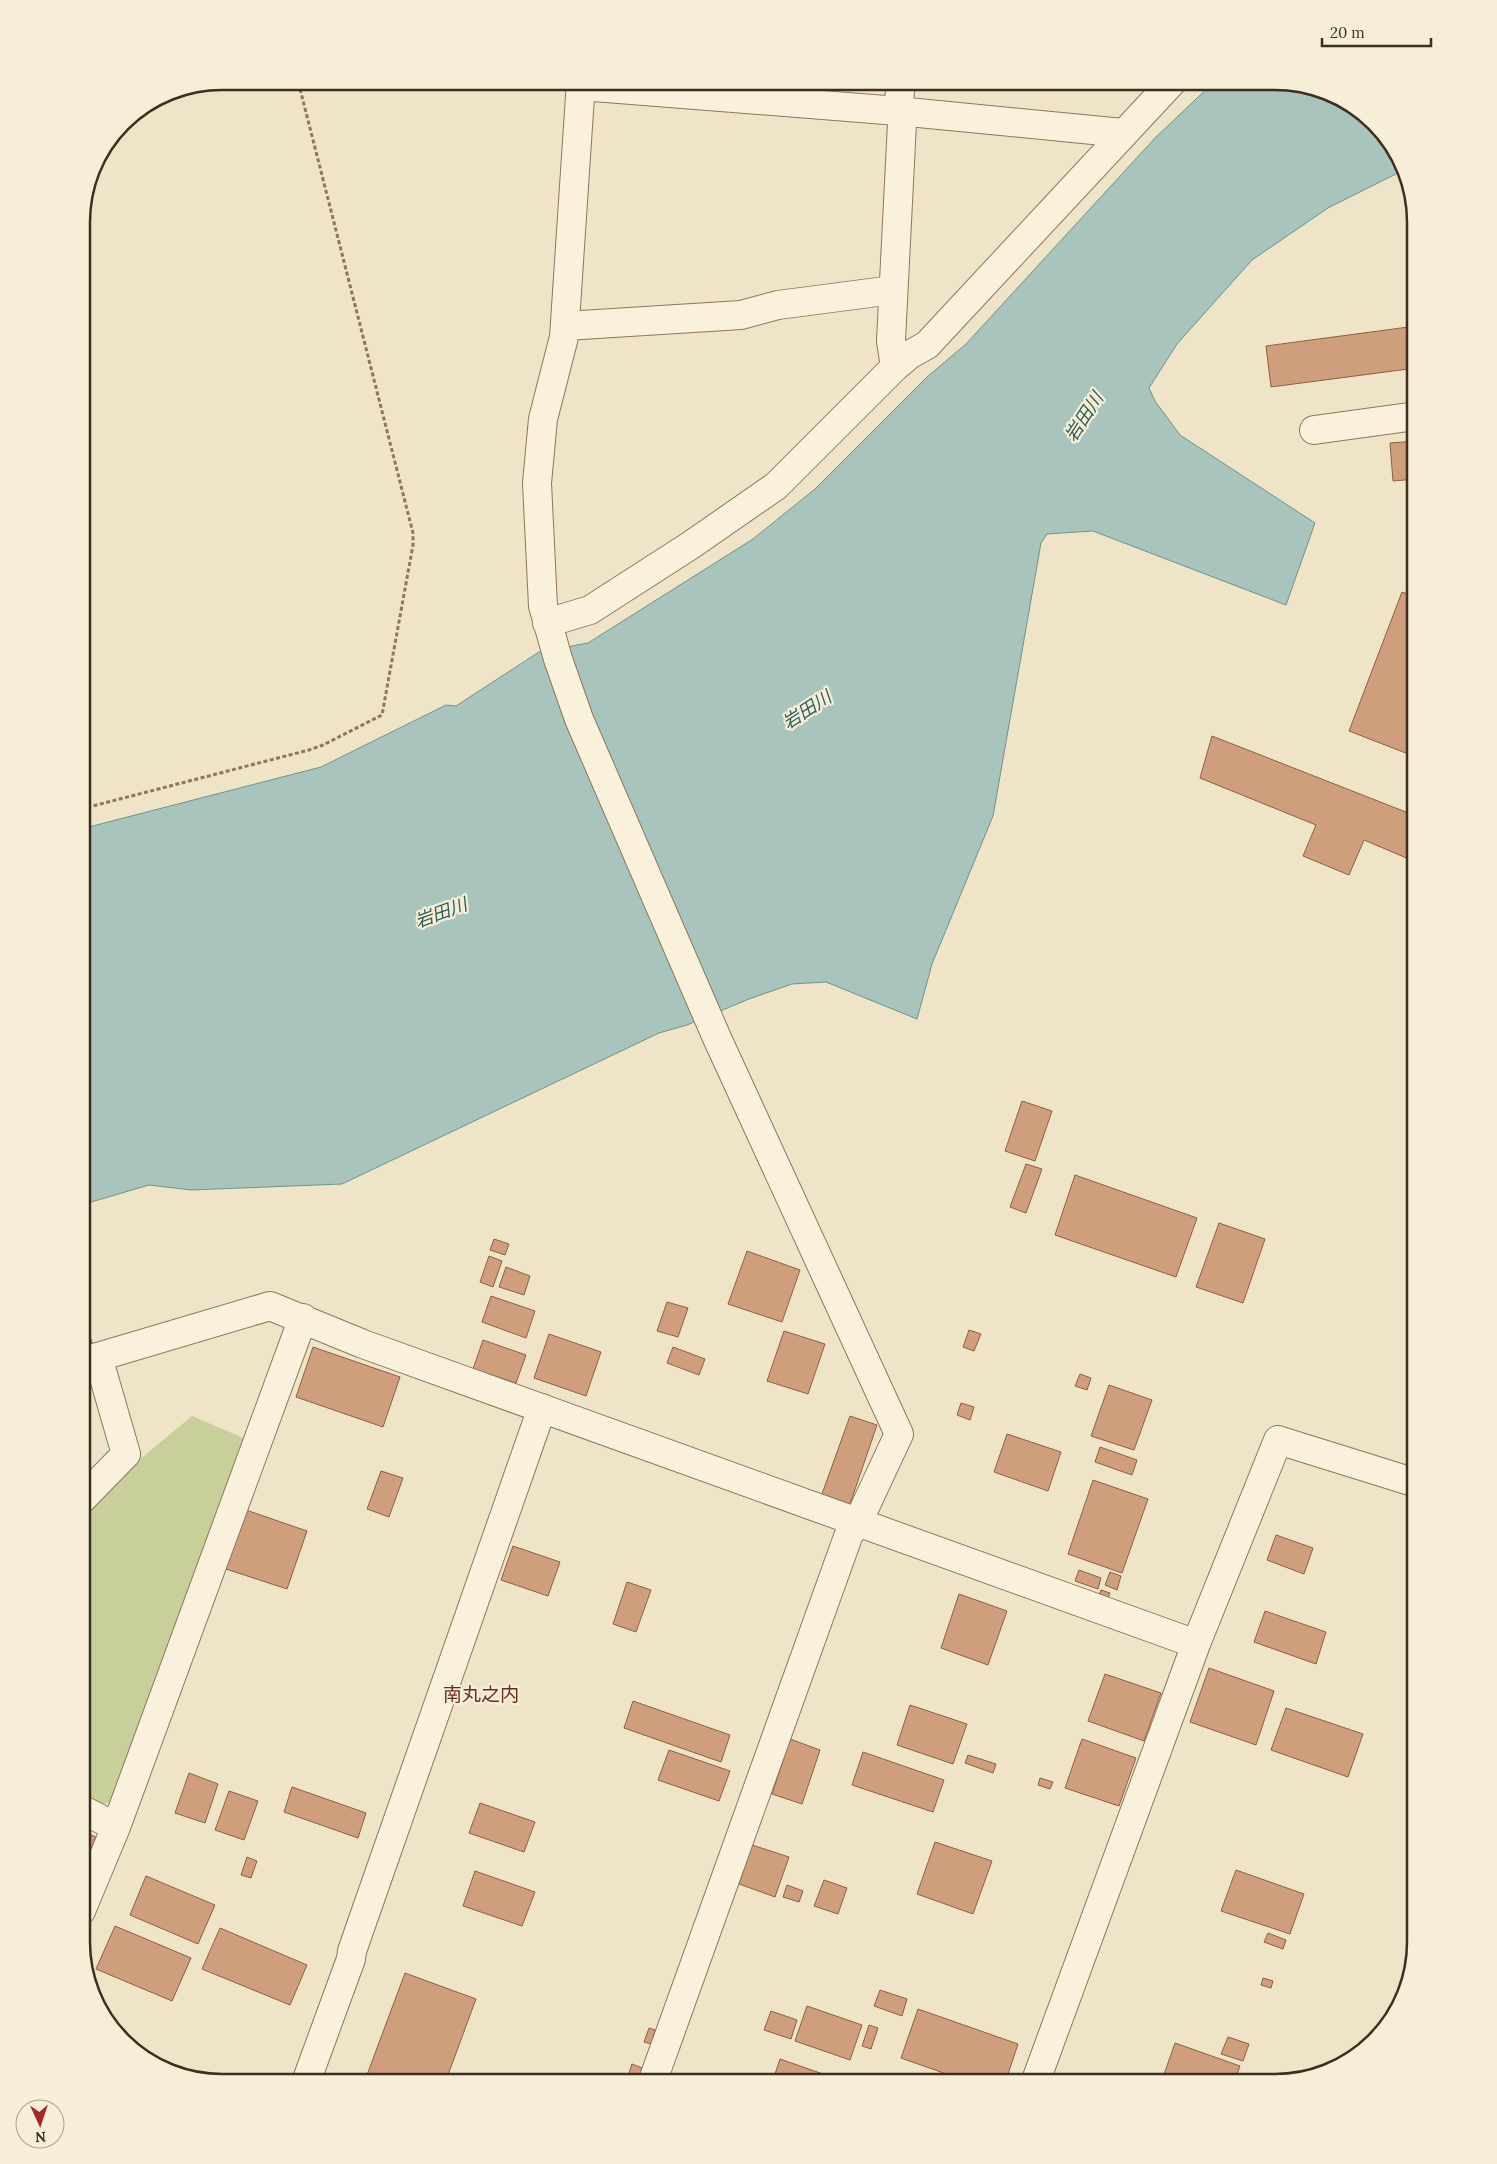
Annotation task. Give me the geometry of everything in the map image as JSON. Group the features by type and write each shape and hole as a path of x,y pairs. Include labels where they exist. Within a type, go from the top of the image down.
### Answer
{"street":[{"path":"581,90 564,326 561,352 543,419 537,483 541,589 548,629 576,712 717,1038 899,1434 858,1522 849,1534 655,2074"},
{"path":"651,90 1123,133"},
{"path":"895,367 890,341 902,122 898,111 900,90"},
{"path":"548,629 590,610 691,545 776,486 895,367 909,355 927,345 1164,90"},
{"path":"564,326 741,315 778,305 893,290"},
{"path":"1314,430 1407,417"},
{"path":"90,1491 126,1454 90,1359 270,1306 363,1344 1196,1644"},
{"path":"90,1889 116,1827 303,1318"},
{"path":"309,2074 352,1959 352,1951 542,1408"},
{"path":"1038,2074 1196,1644 1278,1440 1407,1480"},
{"path":"90,1814 116,1827"}],"path":[{"path":"90,807 309,750 323,745 382,715 413,545 413,533 300,90"}],"green space":[{"path":"192,1416 246,1439 111,1802 100,1806 90,1801 90,1510 139,1460"}],"water":[{"name":"岩田川","path":"1206,90 1284,90 1318,97 1355,117 1380,142 1397,171 1398,173 1328,208 1252,260 1177,344 1149,388 1155,401 1180,435 1315,523 1286,605 1093,531 1047,534 1041,543 993,816 932,964 917,1019 826,982 792,984 749,999 687,1025 659,1033 342,1184 191,1190 149,1185 90,1202 90,827 321,767 446,705 456,706 539,652 588,643 753,539 815,489 927,377 966,344 1155,138"}],"building":[{"path":"1407,327 1407,369 1271,387 1266,346"},
{"path":"1407,442 1407,480 1393,481 1390,443"},
{"path":"1402,592 1407,594 1407,754 1349,731"},
{"path":"1212,736 1407,812 1407,858 1364,840 1349,875 1303,856 1316,825 1200,778"},
{"path":"1022,1101 1052,1111 1035,1161 1005,1151"},
{"path":"1026,1164 1042,1169 1026,1213 1010,1207"},
{"path":"1075,1175 1197,1218 1176,1277 1055,1235"},
{"path":"1219,1223 1265,1239 1243,1303 1196,1287"},
{"path":"494,1239 509,1244 505,1255 490,1250"},
{"path":"747,1251 800,1270 782,1322 728,1304"},
{"path":"489,1256 502,1261 493,1287 480,1282"},
{"path":"506,1267 530,1276 524,1295 499,1287"},
{"path":"491,1296 535,1311 526,1338 482,1322"},
{"path":"667,1302 688,1308 678,1337 657,1331"},
{"path":"969,1330 981,1334 974,1351 963,1347"},
{"path":"784,1331 825,1344 808,1394 767,1381"},
{"path":"549,1334 601,1352 586,1396 534,1378"},
{"path":"483,1340 526,1355 516,1383 473,1369"},
{"path":"313,1347 400,1377 383,1427 296,1397"},
{"path":"673,1347 705,1359 699,1375 667,1363"},
{"path":"1080,1374 1091,1378 1087,1390 1075,1386"},
{"path":"1109,1385 1152,1400 1134,1450 1091,1436"},
{"path":"961,1403 974,1407 970,1420 957,1415"},
{"path":"850,1416 877,1425 850,1504 822,1494"},
{"path":"1007,1434 1061,1452 1048,1491 994,1472"},
{"path":"1100,1447 1137,1460 1132,1475 1095,1462"},
{"path":"381,1471 403,1478 389,1517 367,1509"},
{"path":"1093,1480 1148,1499 1122,1573 1068,1554"},
{"path":"246,1510 307,1531 287,1589 226,1569"},
{"path":"1276,1535 1313,1548 1304,1574 1267,1560"},
{"path":"513,1546 560,1562 548,1596 501,1580"},
{"path":"1079,1570 1101,1578 1098,1589 1075,1581"},
{"path":"1110,1572 1121,1576 1117,1590 1105,1585"},
{"path":"627,1582 651,1590 636,1632 613,1624"},
{"path":"1101,1590 1110,1593 1108,1598 1099,1595"},
{"path":"959,1594 1007,1611 988,1665 941,1648"},
{"path":"1265,1611 1326,1632 1316,1664 1254,1642"},
{"path":"1209,1668 1274,1691 1256,1745 1190,1722"},
{"path":"1105,1674 1161,1693 1144,1741 1088,1721"},
{"path":"633,1701 730,1735 721,1762 624,1728"},
{"path":"910,1705 967,1724 953,1764 897,1745"},
{"path":"1286,1708 1363,1734 1348,1777 1271,1750"},
{"path":"790,1739 820,1750 802,1804 772,1794"},
{"path":"1082,1739 1136,1758 1119,1806 1065,1788"},
{"path":"669,1750 730,1771 719,1801 658,1780"},
{"path":"863,1752 944,1780 933,1812 852,1785"},
{"path":"968,1755 996,1764 993,1773 965,1763"},
{"path":"189,1773 218,1784 205,1823 175,1813"},
{"path":"1040,1778 1053,1782 1050,1789 1038,1785"},
{"path":"292,1787 366,1813 358,1838 284,1812"},
{"path":"229,1791 258,1801 244,1840 215,1830"},
{"path":"480,1803 535,1822 524,1852 469,1833"},
{"path":"90,1835 96,1837 90,1851"},
{"path":"935,1842 992,1861 973,1914 917,1894"},
{"path":"752,1845 789,1857 775,1897 739,1884"},
{"path":"247,1857 257,1861 251,1878 241,1875"},
{"path":"1236,1870 1304,1894 1290,1934 1221,1911"},
{"path":"475,1871 535,1892 522,1926 463,1906"},
{"path":"146,1876 215,1905 198,1944 130,1915"},
{"path":"824,1880 847,1888 838,1914 814,1906"},
{"path":"787,1885 803,1891 799,1902 783,1897"},
{"path":"115,1926 191,1958 172,2001 96,1969"},
{"path":"220,1928 307,1965 290,2005 202,1969"},
{"path":"1268,1933 1286,1940 1283,1949 1264,1942"},
{"path":"405,1973 476,1999 448,2074 367,2074"},
{"path":"1263,1978 1273,1981 1271,1988 1261,1985"},
{"path":"880,1990 907,1999 902,2016 874,2006"},
{"path":"807,2006 862,2025 850,2060 795,2041"},
{"path":"918,2009 1018,2044 1008,2074 946,2074 901,2058"},
{"path":"771,2011 797,2020 791,2039 764,2030"},
{"path":"869,2025 878,2028 871,2049 862,2046"},
{"path":"649,2028 655,2030 651,2044 644,2042"},
{"path":"1228,2037 1249,2044 1243,2061 1221,2054"},
{"path":"1175,2043 1240,2066 1237,2074 1164,2074"},
{"path":"780,2059 823,2074 775,2074"},
{"path":"632,2064 642,2068 640,2074 629,2074"}],"district":[{"name":"南丸之内","path":"481,1694"}]}
